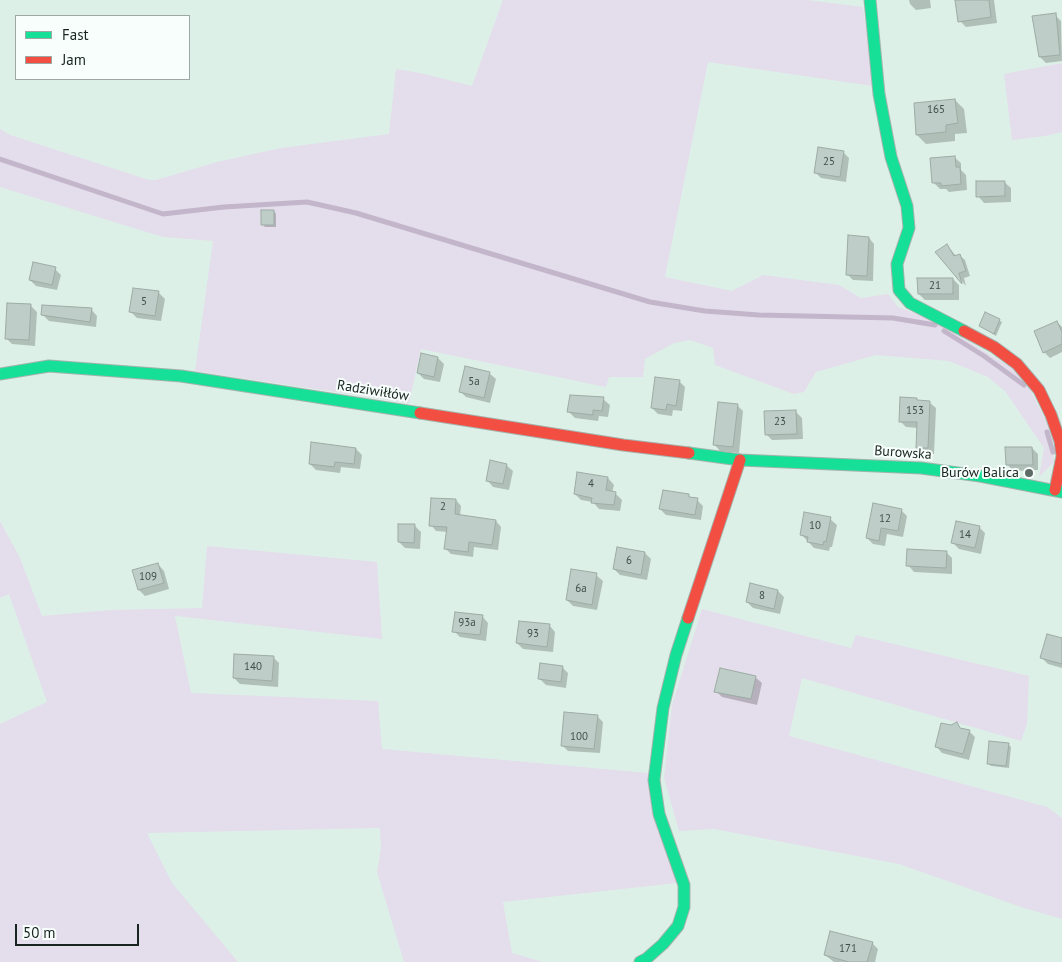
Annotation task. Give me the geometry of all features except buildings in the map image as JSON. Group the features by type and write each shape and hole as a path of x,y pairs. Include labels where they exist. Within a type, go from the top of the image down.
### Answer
{"street":[{"path":"870,0 879,94 891,157 907,206 909,228 897,264 899,290 910,304 994,347 1017,364 1039,390 1051,415 1060,441 1062,456 1058,491"},
{"name":"Radziwiłłów","path":"0,374 49,366 181,376 607,443 740,460"},
{"path":"640,962 663,944 678,926 684,907 684,885 659,814 654,780 663,708 676,656 740,460"},
{"name":"Burowska","path":"740,460 921,468 1058,491"}],"shaded area":[{"path":"503,0 807,0 863,7 873,86 708,62 665,277 732,291 763,275 839,285 861,298 888,294 898,307 931,319 1022,374 1052,433 1054,462 1039,477 1044,448 1005,391 988,377 949,361 876,355 816,372 804,392 794,394 715,365 713,348 690,340 674,343 645,359 643,377 609,377 606,387 421,349 409,403 195,371 213,241 163,237 0,187 0,129 10,135 149,180 156,180 217,162 281,148 389,134 396,69 472,86"},
{"path":"1062,63 1062,132 1012,140 1004,74"},
{"path":"0,521 20,558 42,616 111,610 202,608 207,546 377,562 382,639 175,616 191,693 378,701 382,749 648,773 677,883 503,902 512,953 543,962 404,962 377,872 381,848 380,828 147,833 172,883 238,962 0,962 0,724 47,702 9,594 0,598"},
{"path":"702,609 851,648 856,635 1029,676 1027,724 1021,741 802,678 789,736 1047,807 1062,818 1062,919 1021,907 899,864 714,829 679,831 664,778 672,705"}],"waterway":[{"path":"0,159 163,214 224,207 307,202 356,213 650,302 705,311 759,315 893,318 935,325"},
{"path":"944,331 984,356 1024,385"},
{"path":"1047,432 1053,452"}],"traffic: fast":[{"path":"870,0 879,94 891,157 907,206 909,228 897,264 899,290 910,303 964,331"},
{"path":"0,374 49,366 181,376 420,413"},
{"path":"689,453 740,460 921,468 980,476 1062,492"},
{"path":"640,962 663,944 678,926 684,907 684,885 659,814 654,780 663,708 676,655 688,618"}],"traffic: jam":[{"path":"964,331 994,347 1017,364 1039,390 1051,415 1060,441 1062,456 1055,490"},
{"path":"420,413 623,445 689,453"},
{"path":"688,618 740,460"}],"place":[{"name":"Burów Balica","path":"1029,473"}]}
